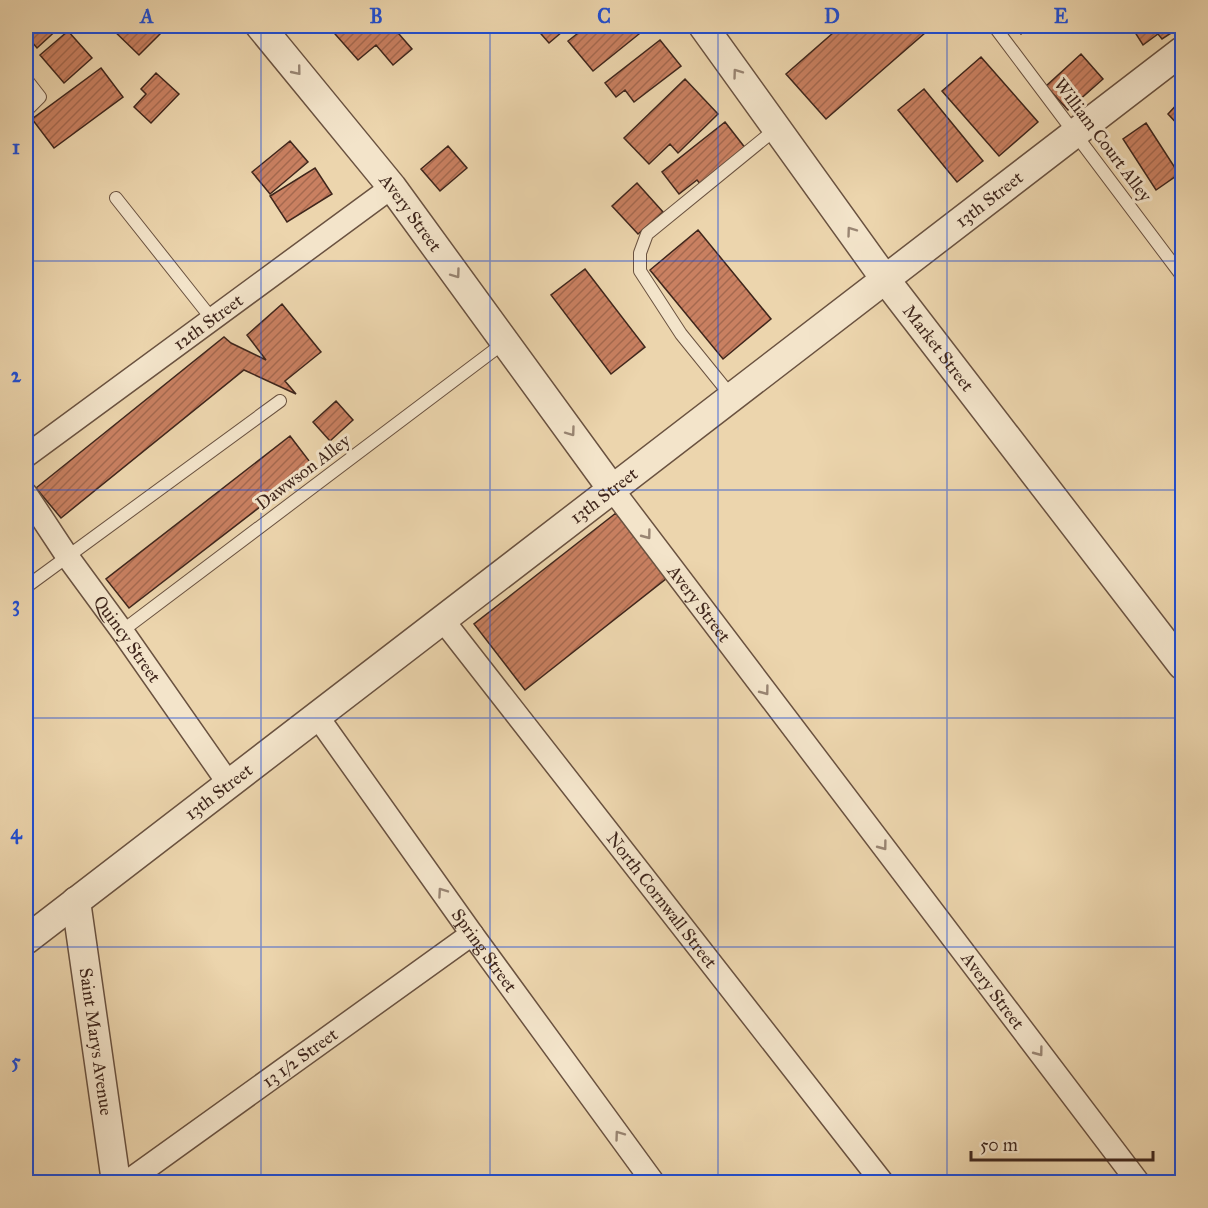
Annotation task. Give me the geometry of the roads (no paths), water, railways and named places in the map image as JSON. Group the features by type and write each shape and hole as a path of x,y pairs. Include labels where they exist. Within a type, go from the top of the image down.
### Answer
{"street":[{"name":"Avery Street","path":"260,26 393,187 612,489 1138,1182"},
{"name":"Market Street","path":"703,26 885,279 1182,665"},
{"name":"13th Street","path":"26,940 1182,51"},
{"name":"12th Street","path":"26,456 393,187"},
{"name":"Quincy Street","path":"26,494 228,784"},
{"name":"North Cornwall Street","path":"442,620 882,1182"},
{"name":"Spring Street","path":"317,716 653,1182"},
{"name":"Saint Marys Avenue","path":"76,902 116,1182"},
{"name":"13 1/2 Street","path":"127,1182 472,934"}],"lane":[{"name":"William Court Alley","path":"994,26 1182,276"},
{"path":"26,79 40,97 26,111"},
{"path":"732,397 681,334 640,271 640,253 647,234 777,128"},
{"path":"116,198 212,319"},
{"name":"Dawwson Alley","path":"122,631 505,342"},
{"path":"26,587 280,401"}]}
